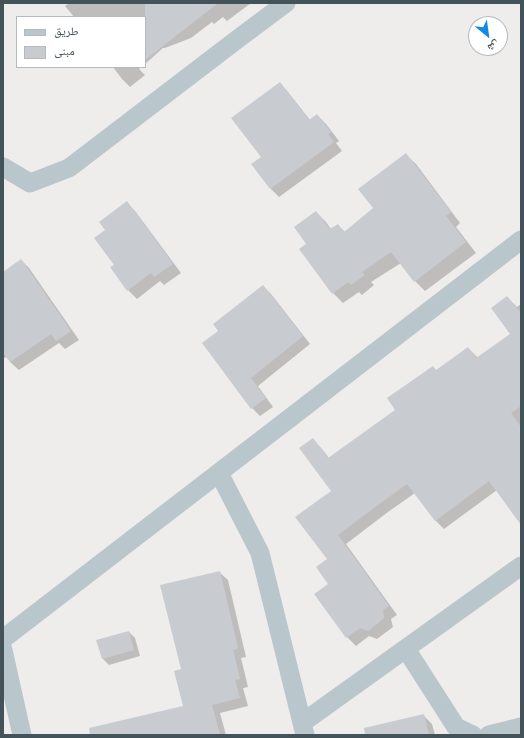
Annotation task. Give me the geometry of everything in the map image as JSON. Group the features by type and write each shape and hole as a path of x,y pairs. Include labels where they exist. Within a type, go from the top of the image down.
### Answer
{"street":[{"path":"3,167 30,183 69,168 286,3"},
{"path":"3,639 521,240"},
{"path":"218,473 260,553 304,729 406,649 521,566"},
{"path":"406,649 456,727 474,735"},
{"path":"3,650 22,735"},
{"path":"489,735 521,727"}],"building":[{"path":"145,3 218,3 146,59"},
{"path":"280,82 309,120 317,114 331,132 328,134 334,142 270,189 251,164 261,157 231,118"},
{"path":"406,153 451,212 446,216 466,242 414,282 391,252 362,272 365,275 351,285 348,282 332,294 299,249 306,244 294,227 316,211 330,229 338,224 344,232 373,208 358,189"},
{"path":"127,201 173,264 154,277 151,273 127,291 110,267 114,265 94,238 105,230 99,222"},
{"path":"21,259 71,331 56,341 51,334 10,362 3,353 3,272"},
{"path":"263,285 303,336 251,378 266,398 251,409 202,343 218,331 213,324"},
{"path":"507,296 521,313 521,406 511,413 521,427 521,525 489,481 435,521 407,484 338,535 389,606 383,610 384,618 368,631 360,628 346,638 314,594 328,584 316,567 327,559 295,517 331,491 299,448 313,438 328,458 395,410 387,398 433,366 436,370 468,347 476,358 510,334 491,308"},
{"path":"220,571 238,648 233,650 240,679 235,680 240,698 212,705 220,735 90,735 89,728 183,706 174,671 181,669 160,585"},
{"path":"129,631 134,650 102,659 96,640"},
{"path":"424,714 429,735 365,735 364,728"}]}
